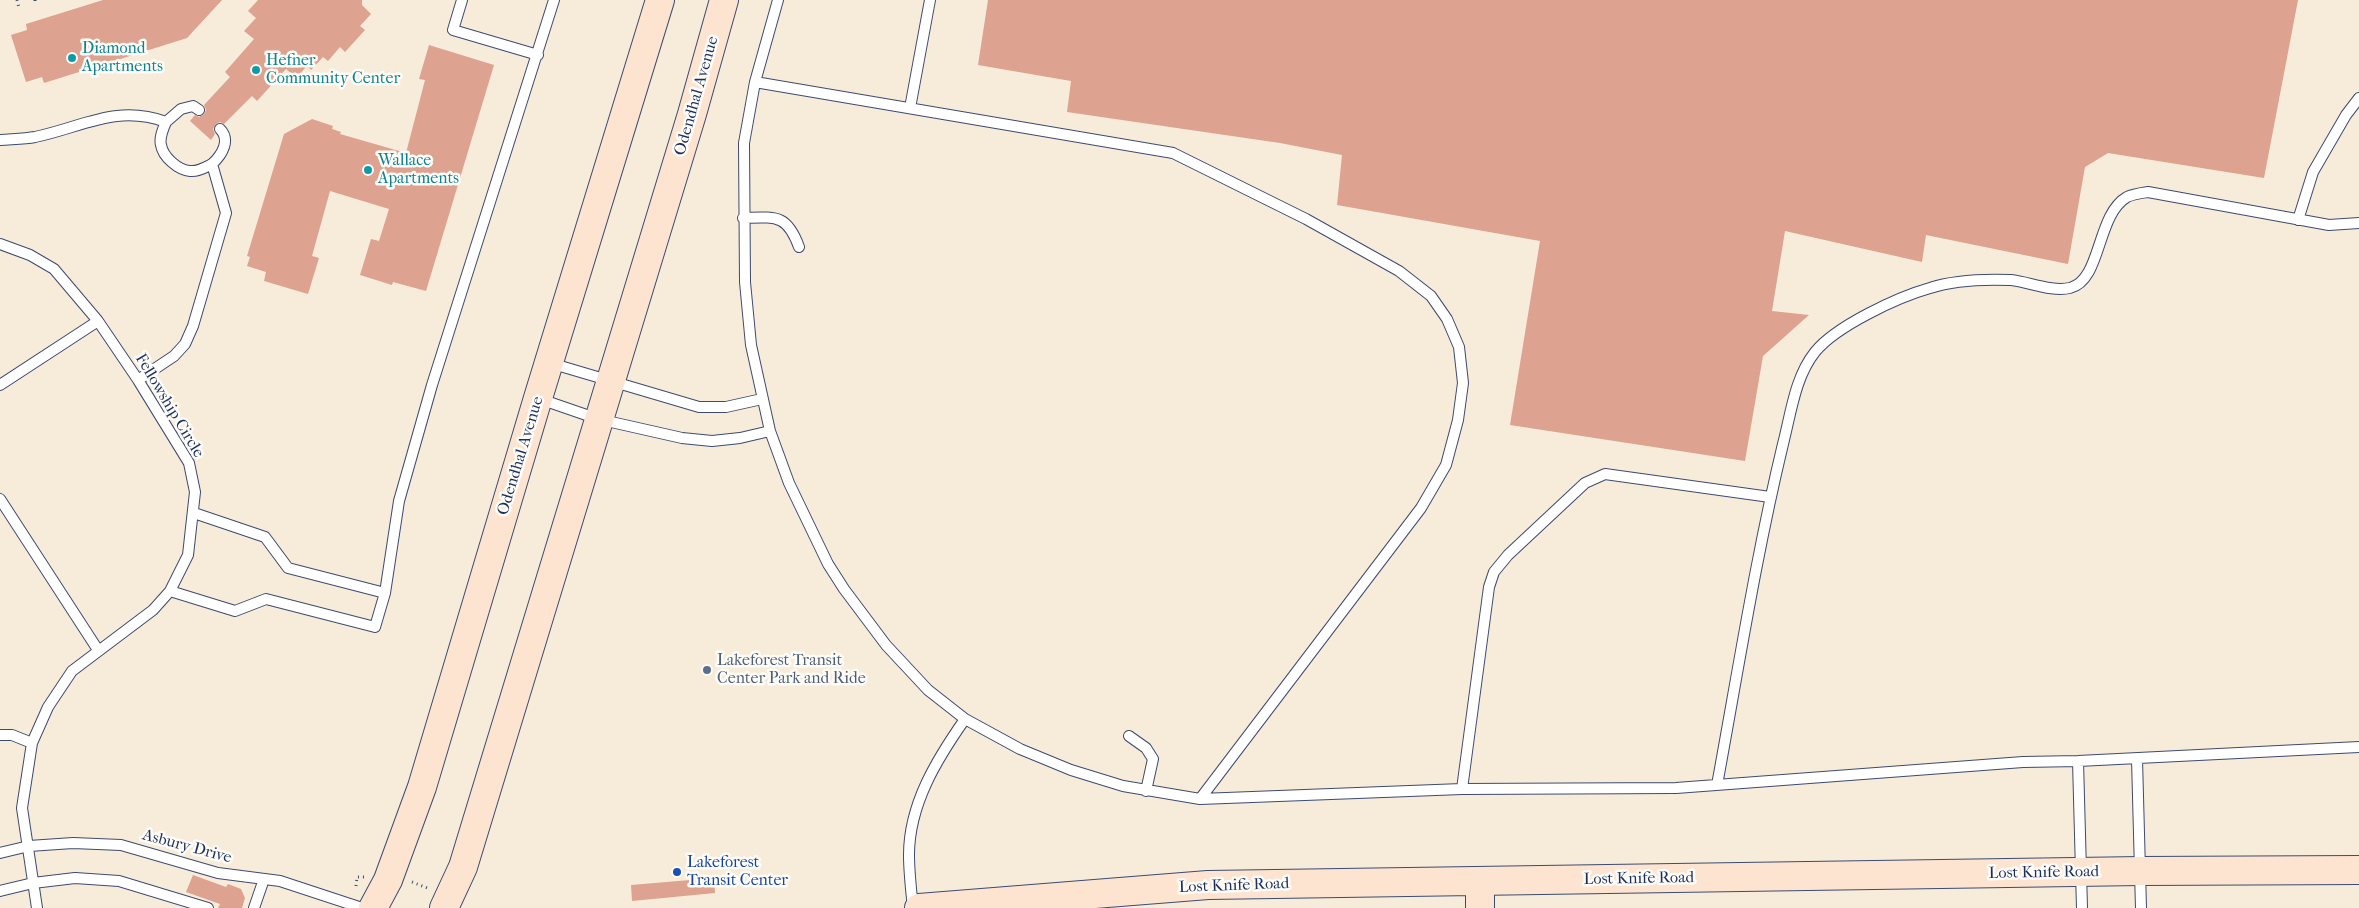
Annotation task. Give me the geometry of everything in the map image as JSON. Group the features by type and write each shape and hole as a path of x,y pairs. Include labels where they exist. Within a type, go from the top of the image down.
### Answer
{"street":[{"name":"Odendhal Avenue","path":"373,908 388,880 422,786 660,0"},
{"name":"Odendhal Avenue","path":"440,899 463,867 692,114 724,0"},
{"name":"Lost Knife Road","path":"919,908 1208,885 1480,895 2141,870 2359,870"}],"lane":[{"path":"462,0 453,30 538,55"},
{"path":"170,591 235,612 266,599 375,627 385,593 399,501 432,385 554,0"},
{"path":"778,0 755,82 744,144 746,291 751,345 770,431 789,483 828,564 886,645 928,690 965,719 1020,749 1080,772 1146,790 1200,799 1462,789 1676,788 2023,762 2078,762 2359,747"},
{"path":"910,108 930,0"},
{"path":"755,82 1173,153 1306,219 1399,271 1431,296 1447,319 1460,347 1463,383 1458,420 1446,465 1421,508 1200,799"},
{"path":"2298,220 2313,172 2346,115 2359,98"},
{"path":"199,110 193,106 181,109 166,122 162,133 161,145 172,163 189,171 202,169 212,164 219,157 226,141 224,133 220,129"},
{"path":"0,140 34,137 128,114 147,115 166,122"},
{"path":"138,380 174,356 185,344 193,326 226,213 212,164"},
{"path":"1717,785 1770,497 1801,374 1816,351 1840,330 1897,300 1932,287 1965,282 2011,280 2068,288 2079,284 2087,274 2110,213 2118,203 2129,196 2148,192 2329,225 2359,223"},
{"path":"744,218 783,220 793,229 799,247"},
{"name":"Fellowship Circle","path":"0,244 30,255 54,269 98,321 138,380 189,463 195,492 188,555 170,591 153,610 72,671 48,707 32,743 22,808 36,908"},
{"path":"0,385 98,321"},
{"path":"550,363 699,407 726,407 762,399"},
{"path":"538,398 598,419 668,436 712,441 740,438 770,431"},
{"path":"1462,789 1489,586 1494,572 1508,554 1584,483 1605,474 1770,497"},
{"path":"0,499 98,650"},
{"path":"194,513 265,537 288,568 385,593"},
{"path":"913,908 908,853 914,818 924,786 943,751 965,719"},
{"path":"0,735 12,736 32,743"},
{"path":"1130,736 1146,748 1153,759 1146,790"},
{"path":"2137,758 2141,908"},
{"path":"2078,762 2082,908"},
{"name":"Asbury Drive","path":"0,853 28,846 73,842 121,845 218,873 280,882 362,908"},
{"path":"0,891 33,883 75,878 119,881 208,908"},
{"path":"254,908 264,879"}],"path":[{"path":"17,0 19,8"},
{"path":"412,882 440,899"}],"building":[{"name":"Diamond Apartments","path":"103,0 222,0 187,38 44,83 42,77 26,82 11,35 27,30 26,24"},
{"name":"Hefner Community Center","path":"258,0 362,0 362,5 371,14 360,26 365,30 345,52 340,47 328,61 323,57 311,70 307,66 296,78 286,69 257,101 252,96 224,124 220,122 216,124 213,129 215,134 211,140 190,121 195,115 199,117 204,114 206,110 204,105 230,77 225,72 254,39 244,31 256,18 248,11"},
{"path":"988,0 2298,0 2264,178 2108,153 2085,167 2068,264 1926,235 1922,262 1785,231 1772,311 1809,315 1763,356 1745,461 1510,425 1540,241 1337,205 1342,155 1280,143 1067,112 1071,81 978,65"},
{"name":"Wallace Apartments","path":"429,45 494,65 426,291 393,282 392,285 360,275 371,239 379,241 389,209 330,191 312,256 319,258 308,294 264,281 266,272 247,266 250,257 247,256 284,134 312,119 333,126 332,129 341,132 340,134 406,153 425,80 419,79"},
{"path":"193,875 226,887 228,884 241,889 245,898 242,908 218,908 220,904 186,892"},
{"path":"714,878 715,893 632,901 631,885"}],"place":[{"name":"Diamond Apartments","path":"72,58"},
{"name":"Hefner Community Center","path":"256,70"},
{"name":"Wallace Apartments","path":"368,170"},
{"name":"Lakeforest Transit Center Park and Ride","path":"707,670"},
{"name":"Lakeforest Transit Center","path":"677,872"}]}
